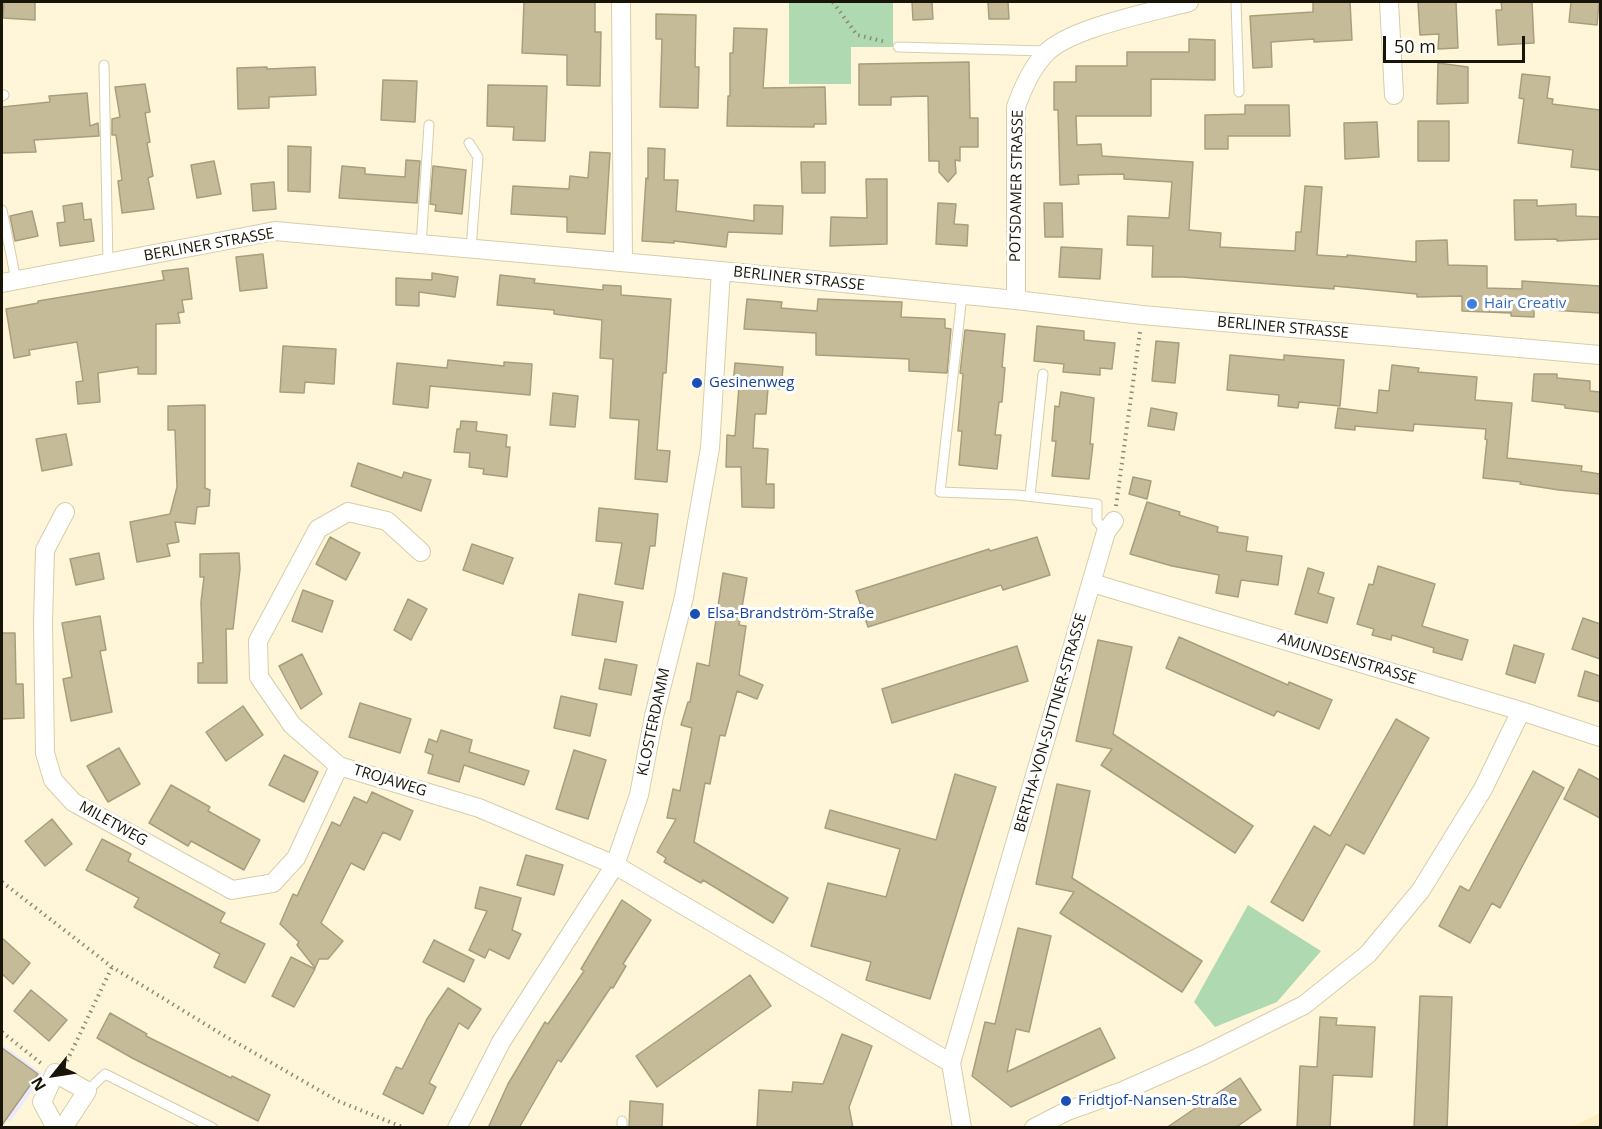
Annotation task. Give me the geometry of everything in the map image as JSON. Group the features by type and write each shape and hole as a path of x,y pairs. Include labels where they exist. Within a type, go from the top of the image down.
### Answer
{"street":[{"path":"621,2 623,262"},
{"name":"POTSDAMER STRASSE","path":"1016,300 1016,106 1023,87 1035,66 1047,51 1074,34 1189,2"},
{"path":"1389,2 1394,95"},
{"name":"BERLINER STRASSE","path":"9,281 275,231 1016,300 1142,315 1600,355"},
{"name":"KLOSTERDAMM","path":"456,1128 501,1042 615,865 639,795 654,716 684,597 710,448 721,272"},
{"name":"MILETWEG","path":"65,512 45,550 43,622 45,753 53,780 73,802 232,890 273,883 296,858 339,766"},
{"name":"TROJAWEG","path":"421,552 387,521 348,512 318,529 258,641 259,677 292,725 339,766 479,808 615,865"},
{"name":"BERTHA-VON-SUTTNER-STRASSE","path":"962,1128 951,1063 1110,527"},
{"name":"AMUNDSENSTRASSE","path":"1092,583 1521,711 1600,737"},
{"path":"1034,1128 1066,1111 1123,1091 1184,1064 1304,1005 1368,954 1421,890 1483,789 1521,711"},
{"path":"615,865 951,1063"},
{"path":"56,1128 42,1102 57,1075 87,1091 63,1128"}],"lane":[{"path":"1236,2 1239,92"},
{"path":"898,47 1047,51"},
{"path":"104,65 108,263"},
{"path":"421,244 429,125"},
{"path":"469,143 478,157 471,249"},
{"path":"2,210 9,281"},
{"path":"962,295 940,492 1030,496 1097,504 1097,521 1110,527"},
{"path":"1030,496 1043,374"},
{"path":"87,1091 105,1074 213,1128"}],"path":[{"path":"833,2 857,35 898,47"},
{"path":"1110,527 1142,315"},
{"path":"2,882 112,967 223,1035 338,1101 405,1128"},
{"path":"2,1032 57,1075 112,967"}],"shaded area":[{"path":"2,1044 44,1075 10,1122 2,1116"},
{"path":"1600,1113 1600,1127 1571,1127"}],"green space":[{"path":"789,2 893,2 893,47 851,47 851,84 789,84"},
{"path":"1248,905 1321,951 1277,1002 1215,1027 1194,1002"}],"building":[{"path":"4,2 35,2 35,20 3,18"},
{"path":"524,2 595,2 595,32 601,32 600,86 567,85 567,55 522,53"},
{"path":"912,2 932,2 933,19 913,20"},
{"path":"988,2 1008,2 1009,19 989,19"},
{"path":"1313,2 1350,2 1352,40 1314,42 1314,39 1271,42 1272,67 1253,68 1250,16 1313,12"},
{"path":"1418,2 1456,2 1458,48 1438,49 1439,34 1420,35"},
{"path":"1501,2 1532,2 1534,43 1498,45 1496,10 1502,10"},
{"path":"1571,2 1599,2 1597,25 1569,22"},
{"path":"656,14 696,15 695,67 699,67 698,108 660,107 662,39 656,39"},
{"path":"734,28 767,29 763,88 825,87 826,124 814,124 814,127 727,126 730,53 733,53"},
{"path":"1189,39 1215,40 1215,80 1151,79 1151,116 1076,116 1077,145 1101,144 1102,156 1193,162 1189,230 1221,233 1220,247 1295,251 1296,232 1301,232 1305,186 1322,187 1317,255 1347,257 1347,255 1416,262 1416,241 1447,240 1448,265 1487,266 1487,288 1522,289 1522,281 1600,286 1600,313 1534,309 1534,317 1511,316 1511,313 1462,311 1462,296 1417,297 1417,294 1334,286 1334,289 1182,277 1152,277 1153,246 1127,245 1128,216 1169,218 1172,182 1124,179 1124,174 1078,175 1079,184 1060,185 1058,110 1054,110 1054,82 1076,82 1076,66 1127,66 1127,52 1189,52"},
{"path":"969,62 970,118 978,118 978,147 960,147 960,161 955,160 956,173 948,182 939,172 939,161 929,161 928,96 891,97 891,105 859,105 859,64"},
{"path":"1438,63 1468,67 1468,103 1437,104"},
{"path":"267,67 267,69 315,67 316,95 269,97 269,108 238,109 237,68"},
{"path":"1522,74 1550,77 1547,98 1553,99 1552,104 1600,110 1600,170 1571,167 1573,150 1518,143 1524,99 1519,98"},
{"path":"383,80 417,81 415,122 381,120"},
{"path":"145,84 150,112 145,113 150,142 147,143 153,176 148,178 154,209 122,213 118,181 122,180 116,135 112,135 112,119 120,117 115,87"},
{"path":"488,85 547,86 545,141 513,140 514,127 487,126"},
{"path":"87,93 90,126 98,123 99,136 34,140 36,152 2,153 2,107 50,102 49,96"},
{"path":"1245,105 1289,105 1290,136 1228,136 1228,149 1205,149 1205,115 1245,114"},
{"path":"1418,121 1449,121 1449,161 1418,161"},
{"path":"1377,122 1379,157 1345,159 1344,123"},
{"path":"288,146 311,147 310,192 288,191"},
{"path":"648,148 665,149 664,180 678,180 676,211 754,221 754,205 783,206 782,234 728,232 726,247 674,241 674,243 642,241 646,178 648,179"},
{"path":"590,152 610,153 605,234 567,232 567,217 511,214 513,186 569,189 570,176 588,178"},
{"path":"406,160 420,161 417,203 339,198 342,166 365,168 365,174 405,177"},
{"path":"214,161 221,194 197,198 191,165"},
{"path":"801,162 825,162 825,193 802,193"},
{"path":"433,166 466,170 462,214 435,211 436,205 430,204"},
{"path":"866,179 887,179 887,244 830,246 831,217 867,218"},
{"path":"274,182 276,209 253,211 251,184"},
{"path":"1514,200 1537,200 1537,206 1576,204 1576,216 1600,217 1600,239 1515,240"},
{"path":"82,203 84,220 91,219 94,241 60,246 57,223 65,222 63,206"},
{"path":"938,203 956,204 954,224 968,225 967,246 936,244"},
{"path":"1044,203 1062,203 1063,237 1045,237"},
{"path":"32,211 38,236 15,241 10,216"},
{"path":"1061,247 1102,249 1100,279 1059,277"},
{"path":"263,254 267,288 240,291 236,257"},
{"path":"188,268 192,299 182,300 184,312 178,313 180,323 156,324 156,374 138,374 138,367 98,373 100,402 78,404 76,382 83,381 77,342 29,350 30,355 14,358 6,309 38,303 38,301 164,280 162,271"},
{"path":"432,273 458,277 455,297 419,292 419,306 396,305 396,278 432,280"},
{"path":"500,275 535,279 534,283 603,290 603,285 621,286 621,295 671,299 666,373 663,373 657,450 670,451 667,482 635,479 639,420 610,418 613,359 600,358 602,320 554,314 554,310 497,305"},
{"path":"747,299 782,302 781,308 817,311 818,299 902,302 901,317 945,319 945,328 951,329 947,373 909,371 909,359 816,355 816,333 744,329"},
{"path":"1037,326 1084,331 1084,340 1115,343 1112,369 1100,368 1100,375 1063,372 1064,364 1034,361"},
{"path":"965,330 1005,334 1002,402 999,402 995,435 1001,435 997,469 959,465 962,431 958,431 963,374 960,373"},
{"path":"1156,341 1179,343 1175,383 1152,381"},
{"path":"283,346 336,349 334,384 305,382 304,393 280,392"},
{"path":"1230,355 1284,360 1284,355 1344,360 1340,406 1299,402 1298,408 1278,406 1279,395 1227,390"},
{"path":"448,360 504,366 504,362 532,364 530,395 430,386 428,408 393,404 397,363 447,368"},
{"path":"735,363 783,367 781,389 768,388 766,414 755,414 753,448 768,449 766,484 774,484 774,508 742,507 741,467 726,467 727,435 735,436 739,386 733,385"},
{"path":"1392,365 1419,368 1418,372 1477,377 1475,400 1512,403 1507,458 1582,466 1581,471 1600,474 1600,494 1483,478 1486,429 1414,424 1413,431 1355,426 1355,430 1335,428 1338,408 1377,413 1379,390 1389,391"},
{"path":"1534,374 1557,374 1557,378 1590,381 1590,391 1600,392 1600,412 1532,401"},
{"path":"1061,392 1094,398 1090,444 1093,444 1089,479 1052,476 1056,441 1052,441 1055,406 1059,407"},
{"path":"553,393 578,396 575,427 550,425"},
{"path":"205,405 205,488 210,490 209,506 197,507 195,524 175,522 179,542 167,544 170,556 137,562 130,522 170,514 177,487 175,430 168,430 168,406"},
{"path":"1151,408 1177,413 1174,430 1148,426"},
{"path":"461,421 477,422 476,431 507,435 506,447 510,447 507,477 483,474 484,469 469,467 470,453 454,452 457,429 460,429"},
{"path":"66,434 72,465 42,471 36,439"},
{"path":"358,463 402,478 404,472 431,480 421,511 351,486"},
{"path":"1133,477 1151,481 1147,499 1129,494"},
{"path":"1147,502 1218,527 1217,532 1248,537 1246,551 1282,556 1278,585 1241,580 1238,597 1216,593 1219,575 1172,566 1130,554"},
{"path":"599,508 658,514 655,546 650,546 643,589 615,584 622,543 596,541"},
{"path":"330,537 360,553 346,580 316,564"},
{"path":"1037,537 1050,575 1003,590 1001,585 868,627 856,591 989,549 990,551"},
{"path":"472,544 513,558 503,584 463,570"},
{"path":"99,553 104,579 76,585 70,559"},
{"path":"239,553 240,569 233,629 226,629 227,683 198,683 198,663 203,663 201,602 204,577 200,577 200,554"},
{"path":"1378,566 1435,584 1422,626 1468,640 1462,660 1433,652 1434,648 1392,635 1391,640 1372,635 1374,629 1357,624 1369,584 1373,585"},
{"path":"1308,568 1324,573 1318,593 1334,598 1327,623 1295,614"},
{"path":"723,573 747,578 739,625 746,626 739,675 763,685 757,699 737,691 725,736 720,735 710,784 705,783 694,842 788,898 773,923 703,880 701,883 664,862 666,858 657,852 676,819 667,818 673,789 680,791 692,728 681,725 688,702 690,702 697,663 709,666"},
{"path":"303,590 333,601 322,632 292,621"},
{"path":"579,594 623,602 616,642 572,635"},
{"path":"408,599 427,609 411,640 394,630"},
{"path":"100,616 106,650 100,651 112,712 71,721 63,679 72,677 62,623"},
{"path":"1583,618 1600,624 1600,659 1572,649"},
{"path":"2,633 15,633 16,684 23,684 24,718 2,719"},
{"path":"1179,637 1288,685 1289,682 1332,700 1319,729 1277,711 1274,716 1166,668"},
{"path":"1098,640 1132,647 1113,734 1253,826 1235,853 1101,765 1112,749 1076,741"},
{"path":"1514,645 1544,654 1535,683 1506,674"},
{"path":"1017,646 1028,681 892,723 882,689"},
{"path":"302,654 322,694 301,709 279,666"},
{"path":"605,659 637,665 631,695 599,689"},
{"path":"1585,671 1600,676 1600,702 1578,696"},
{"path":"561,696 597,704 590,736 554,728"},
{"path":"360,703 411,719 400,753 349,737"},
{"path":"243,706 263,735 226,761 206,732"},
{"path":"1396,719 1429,738 1364,854 1346,844 1303,921 1271,902 1314,826 1330,836"},
{"path":"441,730 472,740 469,752 529,771 524,785 464,765 459,782 428,773 433,755 425,752 429,739 437,742"},
{"path":"119,748 140,784 108,802 87,766"},
{"path":"574,750 606,760 588,819 556,809"},
{"path":"284,755 318,772 304,802 269,785"},
{"path":"1579,769 1600,780 1600,818 1564,799"},
{"path":"1533,771 1564,788 1500,908 1492,903 1470,943 1439,926 1460,886 1469,891"},
{"path":"955,774 996,787 930,999 866,980 871,962 811,946 828,883 886,897 900,849 825,828 830,810 936,840"},
{"path":"1057,784 1090,791 1072,878 1202,961 1182,992 1060,913 1074,892 1036,884"},
{"path":"171,785 210,807 208,811 260,840 244,870 191,841 188,846 149,823"},
{"path":"372,792 413,811 400,840 383,832 364,870 351,863 321,923 343,941 328,959 319,959 315,968 297,945 299,942 280,924 293,894 297,896 332,822 340,826 354,797 367,803"},
{"path":"52,819 72,844 45,866 25,841"},
{"path":"102,839 131,854 128,861 225,913 220,922 265,944 245,983 214,967 220,954 134,907 139,898 86,870"},
{"path":"526,855 563,865 554,895 517,885"},
{"path":"480,887 521,898 512,930 521,934 509,959 489,949 485,958 469,950 487,911 475,908"},
{"path":"622,900 651,920 623,964 626,966 561,1062 558,1060 519,1128 488,1128 508,1084 545,1022 548,1024 584,971 581,969"},
{"path":"1018,928 1051,936 1029,1032 1016,1029 1007,1072 1100,1028 1115,1058 1011,1107 972,1076 985,1022 995,1024"},
{"path":"2,938 30,963 13,984 2,974"},
{"path":"434,940 474,960 464,982 423,962"},
{"path":"291,957 315,969 294,1007 272,996"},
{"path":"750,975 771,1006 657,1087 636,1056"},
{"path":"448,988 481,1009 468,1029 459,1023 429,1083 436,1087 423,1114 383,1094 396,1067 402,1069 427,1019"},
{"path":"31,990 67,1020 49,1041 14,1011"},
{"path":"1420,996 1452,997 1447,1128 1414,1128"},
{"path":"110,1013 147,1034 146,1036 270,1095 258,1121 97,1038"},
{"path":"1320,1017 1337,1018 1336,1025 1375,1027 1372,1077 1333,1075 1330,1128 1297,1128 1300,1066 1317,1067"},
{"path":"842,1034 872,1046 849,1107 853,1128 757,1128 759,1090 792,1092 793,1082 823,1084"},
{"path":"2,1048 38,1074 2,1125"},
{"path":"1240,1078 1261,1110 1235,1128 1166,1128"},
{"path":"630,1101 663,1104 662,1128 629,1128"}],"place":[{"name":"Hair Creativ","path":"1472,304"},
{"name":"Gesinenweg","path":"697,383"},
{"name":"Elsa-Brandström-Straße","path":"695,614"},
{"name":"Fridtjof-Nansen-Straße","path":"1066,1101"}]}
